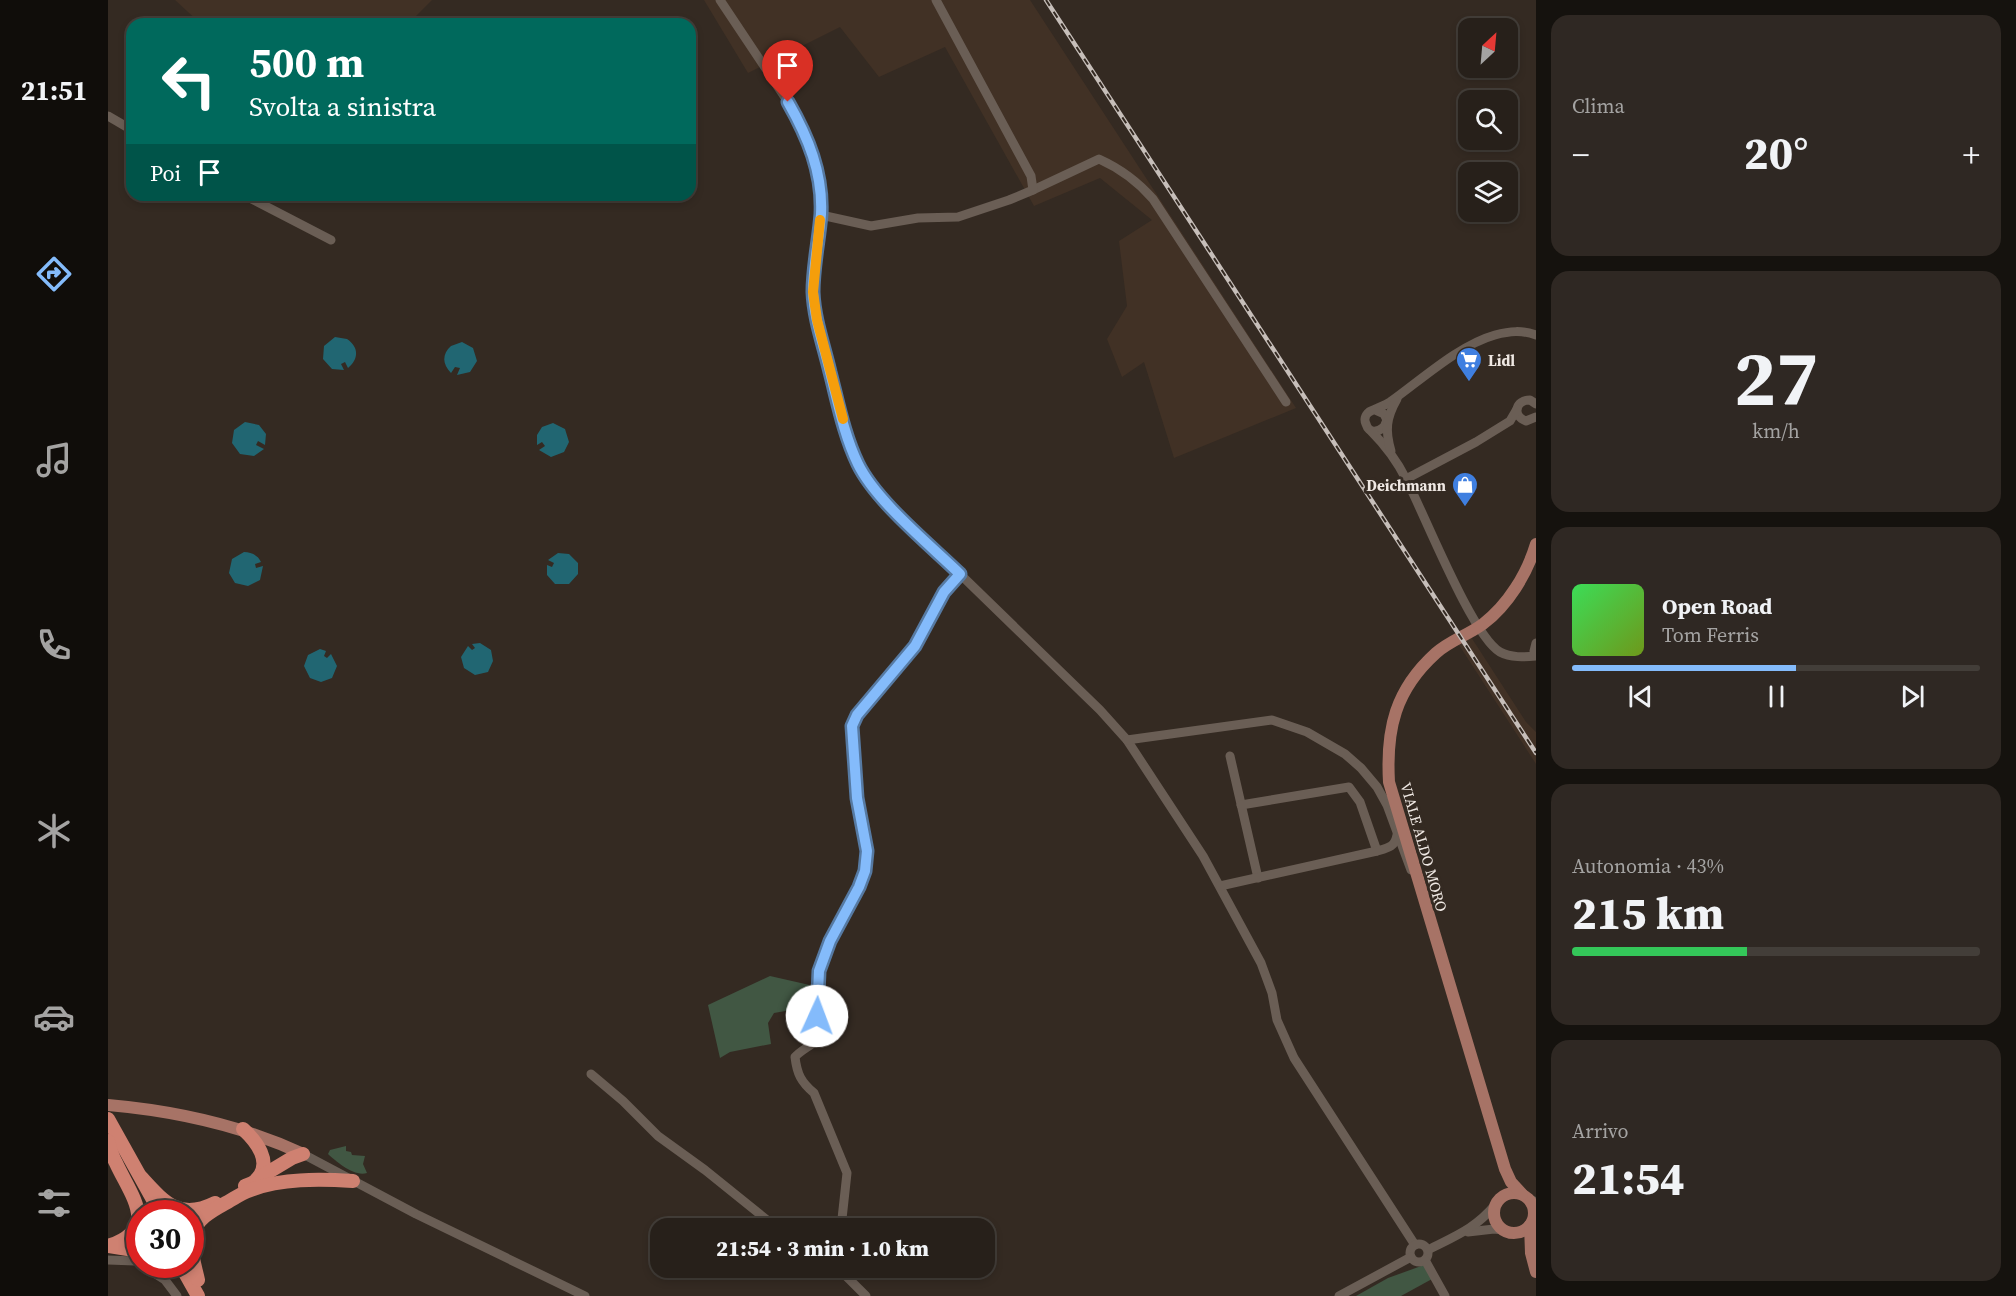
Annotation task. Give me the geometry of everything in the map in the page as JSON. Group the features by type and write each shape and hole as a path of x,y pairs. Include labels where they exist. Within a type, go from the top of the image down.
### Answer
{"highway":[{"path":"108,1119 153,1200"},
{"path":"243,1129 256,1141 262,1155 262,1167 257,1179"},
{"path":"108,1139 143,1200"},
{"path":"108,1139 115,1162 135,1199 139,1215 136,1227 129,1236 108,1246"},
{"path":"141,1177 163,1201 177,1209 193,1211 211,1205 292,1158 303,1154 301,1166 286,1183"},
{"path":"207,1296 196,1287 192,1235 198,1222 213,1210 248,1191 286,1183 323,1179 353,1181"},
{"path":"108,1246 126,1249"}],"main road":[{"name":"VIALE ALDO MORO","path":"1529,1199 1511,1182 1505,1169 1389,782 1387,751 1389,735 1403,695 1416,673 1437,651 1484,623 1505,601 1520,580 1536,544"},
{"path":"110,1105 170,1112 243,1129 275,1140 303,1154"},
{"name":"VIALE ALDO MORO","path":"1497,1202 1505,1184 1505,1169"},
{"path":"1531,1253 1534,1212 1529,1199 1506,1194 1497,1202 1494,1219 1503,1230 1516,1233 1522,1239 1531,1253 1536,1272"},
{"path":"1516,1233 1533,1223"}],"street":[{"path":"720,0 788,102 804,129 812,149 819,181 821,214 813,292 817,320 849,442 858,465 873,487 1100,710 1127,740 1185,827 1262,963 1272,993 1277,1020 1294,1058 1415,1245"},
{"path":"936,0 1031,176 1033,190"},
{"path":"108,116 126,126"},
{"path":"821,214 863,225 889,225 918,218 958,217 1009,200 1099,159 1143,188 1153,199 1286,402"},
{"path":"256,201 332,240"},
{"path":"1393,456 1366,426 1365,419 1368,413 1476,343 1495,335 1514,331 1523,330 1536,334"},
{"path":"1371,430 1382,430 1400,394"},
{"path":"1510,421 1520,402 1526,399 1536,404"},
{"path":"1517,409 1522,420"},
{"path":"1375,410 1384,414 1386,436 1393,456 1469,610 1487,640 1500,652 1508,656 1520,657 1536,655 1534,651 1536,643"},
{"path":"1406,479 1510,421 1530,421 1536,417"},
{"path":"843,1218 847,1173 814,1093 803,1084 797,1072 795,1057 801,1049 818,1038 819,971 830,941 865,871 867,851 857,798 852,726 857,715 915,646 944,592 960,574"},
{"path":"1127,740 1272,720 1307,732 1328,742 1361,768 1377,787 1387,805 1409,869 1416,873"},
{"path":"1230,756 1258,878"},
{"path":"1241,805 1349,786 1360,802 1377,851"},
{"path":"1220,886 1391,847 1396,843 1397,834"},
{"path":"1377,851 1394,851 1406,859"},
{"path":"591,1074 623,1101 658,1136 765,1218"},
{"path":"303,1154 416,1214 585,1296"},
{"path":"1445,1296 1425,1260 1428,1250 1466,1232 1486,1216 1497,1202"},
{"path":"1466,1232 1503,1230"},
{"path":"1415,1245 1423,1245 1428,1250"},
{"path":"1411,1257 1410,1253 1415,1245"},
{"path":"1411,1257 1418,1262 1425,1260"},
{"path":"1339,1296 1411,1257"},
{"path":"108,1260 126,1261"},
{"path":"162,1278 177,1296"},
{"path":"847,1278 866,1296"}],"shaded area":[{"path":"175,0 432,0 414,18 194,18"},
{"path":"704,0 1030,0 1296,408 1174,458 1144,362 1122,377 1107,339 1127,306 1119,241 1152,220 1100,178 1034,206 945,47 879,77 840,27 748,73"},
{"path":"1471,637 1526,722 1536,732 1536,764 1459,645"}],"green space":[{"path":"770,976 814,986 814,1006 774,1013 768,1023 771,1044 730,1052 720,1058 708,1005"},
{"path":"346,1146 346,1151 351,1152 352,1155 365,1156 363,1164 367,1173 351,1171 328,1154 330,1150"},
{"path":"1424,1265 1432,1279 1401,1296 1356,1296 1388,1278"}],"water":[{"path":"335,337 347,339 355,349 356,357 352,364 348,368 345,362 341,364 344,370 332,369 323,359 324,346"},
{"path":"462,342 473,348 477,361 470,372 457,375 460,368 455,367 451,373 446,366 445,356 451,346"},
{"path":"245,422 259,425 266,434 265,445 258,441 256,445 264,449 254,456 240,454 232,443 234,430"},
{"path":"553,423 565,429 569,442 564,452 551,457 539,450 545,446 542,442 537,445 537,435 542,427"},
{"path":"244,552 254,554 260,560 261,562 255,564 256,568 263,566 260,580 248,586 235,583 229,573 232,559"},
{"path":"558,553 569,554 578,563 578,574 569,584 555,584 547,575 547,565 552,567 554,563 548,560"},
{"path":"480,643 491,650 493,661 488,672 475,675 464,668 461,657 468,646 472,650 475,648 472,644"},
{"path":"320,649 326,651 324,656 327,658 331,654 337,666 332,678 321,682 310,678 304,666 308,655"}],"railway":[{"path":"1046,0 1536,753"}],"slow traffic":[{"path":"820,220 813,292 817,320 843,419"}],"place":[{"name":"Lidl","path":"1469,383"},
{"name":"Deichmann","path":"1465,508"}],"route":[{"path":"788,102 804,129 812,149 819,181 821,214 813,292 817,320 849,442 858,465 873,487 960,574 944,592 915,646 857,715 852,726 857,798 867,851 865,871 830,941 819,971 817,1016"}]}
